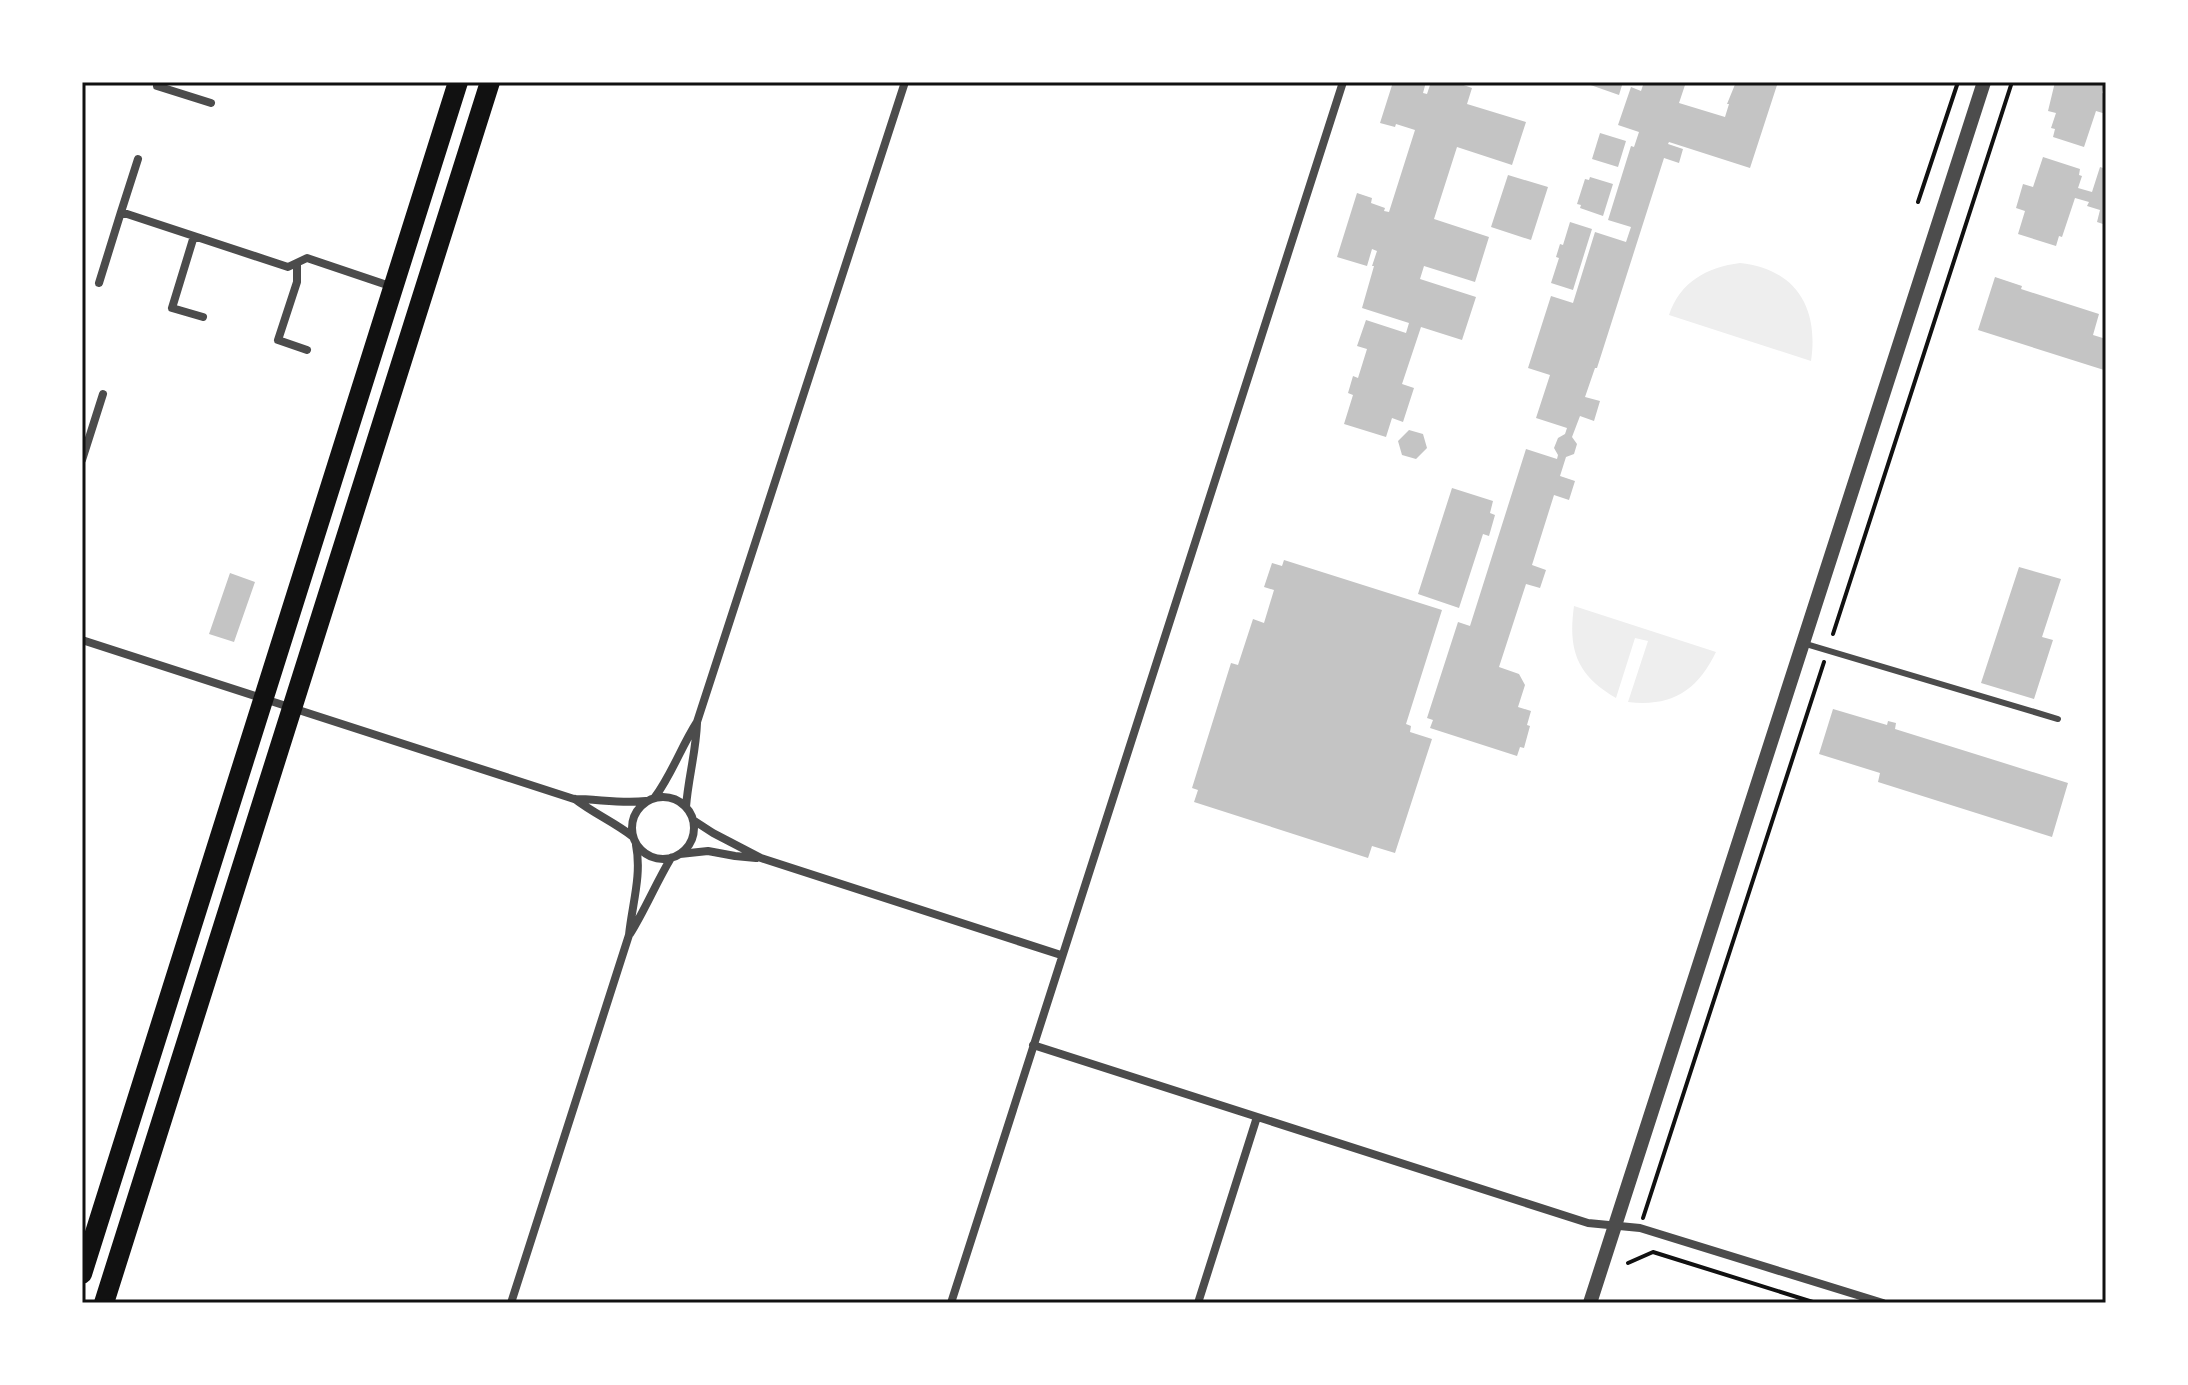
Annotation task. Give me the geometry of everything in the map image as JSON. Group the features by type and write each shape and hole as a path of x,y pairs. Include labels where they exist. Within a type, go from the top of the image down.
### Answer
{"highway":[{"path":"82,1274 458,82"},
{"path":"104,1303 490,82"}],"street":[{"path":"147,82 211,103"},
{"path":"511,1303 629,935 639,871 631,826 633,817 669,777 697,722 905,82"},
{"path":"951,1303 1343,82"},
{"path":"1590,1303 1984,82"},
{"path":"99,283 138,159"},
{"path":"121,212 288,267 307,258 393,287"},
{"path":"194,236 172,308 203,317"},
{"path":"297,263 297,282 278,340 307,350"},
{"path":"82,460 103,394"},
{"path":"82,640 574,799 618,803 675,798 686,807 693,820 761,858 1061,955"},
{"path":"686,807 697,722"},
{"path":"574,799 612,821 652,857 661,859 708,851 761,858"},
{"path":"629,935 659,878 692,839 693,820"},
{"path":"1033,1045 1588,1223 1640,1228 1883,1303"},
{"path":"1198,1303 1257,1117"}],"lane":[{"path":"1803,643 2058,719"}],"path":[{"path":"1918,202 1958,82"},
{"path":"1833,634 2012,82"},
{"path":"1640,1228 1824,662"},
{"path":"1628,1263 1653,1252 1816,1303"}],"shaded area":[{"path":"1740,263 1776,273 1800,294 1811,324 1811,361 1669,315 1680,294 1696,278 1717,268"},
{"path":"1574,606 1716,652 1700,677 1681,694 1658,702 1628,702 1648,641 1635,638 1616,698 1592,680 1578,660 1572,635"}],"building":[{"path":"1393,82 1426,82 1423,93 1427,94 1431,82 1455,82 1472,88 1467,104 1526,122 1512,165 1457,147 1434,219 1489,237 1475,282 1424,266 1420,279 1476,297 1462,340 1421,327 1402,384 1414,388 1403,422 1392,418 1386,437 1344,424 1353,395 1348,393 1353,376 1358,378 1367,349 1357,346 1366,320 1406,333 1409,323 1362,308 1377,251 1372,249 1367,266 1337,257 1357,193 1372,198 1371,203 1389,212 1415,130 1380,123"},
{"path":"1582,82 1623,82 1619,95"},
{"path":"1644,82 1686,82 1679,103 1725,117 1736,82 1778,82 1750,168 1668,144 1683,149 1679,163 1664,158 1585,397 1600,401 1594,421 1580,416 1572,437 1577,444 1574,454 1566,457 1560,476 1575,481 1569,500 1554,495 1532,565 1546,570 1540,588 1526,584 1499,667 1519,674 1525,685 1518,707 1531,711 1524,748 1520,747 1517,756 1430,728 1433,720 1427,718 1458,622 1470,626 1526,449 1557,459 1554,448 1567,428 1536,418 1550,375 1528,368 1551,296 1573,303 1595,232 1626,242 1631,227 1608,220 1631,146 1634,147 1639,132 1618,125 1631,87 1641,91"},
{"path":"2055,82 2105,82 2102,93 2106,94 2106,114 2096,111 2084,147 2053,137 2055,129 2051,128 2056,113 2048,111"},
{"path":"1600,133 1626,141 1618,167 1592,159"},
{"path":"2043,157 2080,169 2079,175 2082,176 2078,188 2092,192 2100,167 2106,169 2106,225 2097,222 2100,210 2087,206 2089,202 2075,198 2056,246 2018,234 2025,211 2016,208 2023,184 2033,187"},
{"path":"1508,175 1548,187 1531,240 1491,227"},
{"path":"1590,177 1613,184 1603,216 1577,204 1585,179 1589,180"},
{"path":"1570,222 1592,229 1573,290 1551,283 1560,244 1563,245"},
{"path":"1995,277 2022,286 2021,289 2099,314 2093,335 2106,339 2104,370 1978,330"},
{"path":"1409,430 1423,434 1427,448 1416,459 1402,455 1398,441"},
{"path":"1452,488 1493,501 1490,513 1495,515 1489,536 1483,534 1459,608 1418,594"},
{"path":"1284,560 1442,610 1406,724 1411,726 1410,732 1432,739 1395,853 1372,846 1368,858 1194,802 1198,790 1192,788 1231,663 1238,665 1253,619 1264,623 1274,590 1264,587 1272,563 1282,566"},
{"path":"2019,567 2061,579 2042,637 2053,640 2034,699 1981,683"},
{"path":"230,573 255,582 234,642 209,634"},
{"path":"1833,709 1887,725 1888,721 1896,723 1895,729 2068,783 2052,837 1878,782 1880,773 1819,754"}]}
